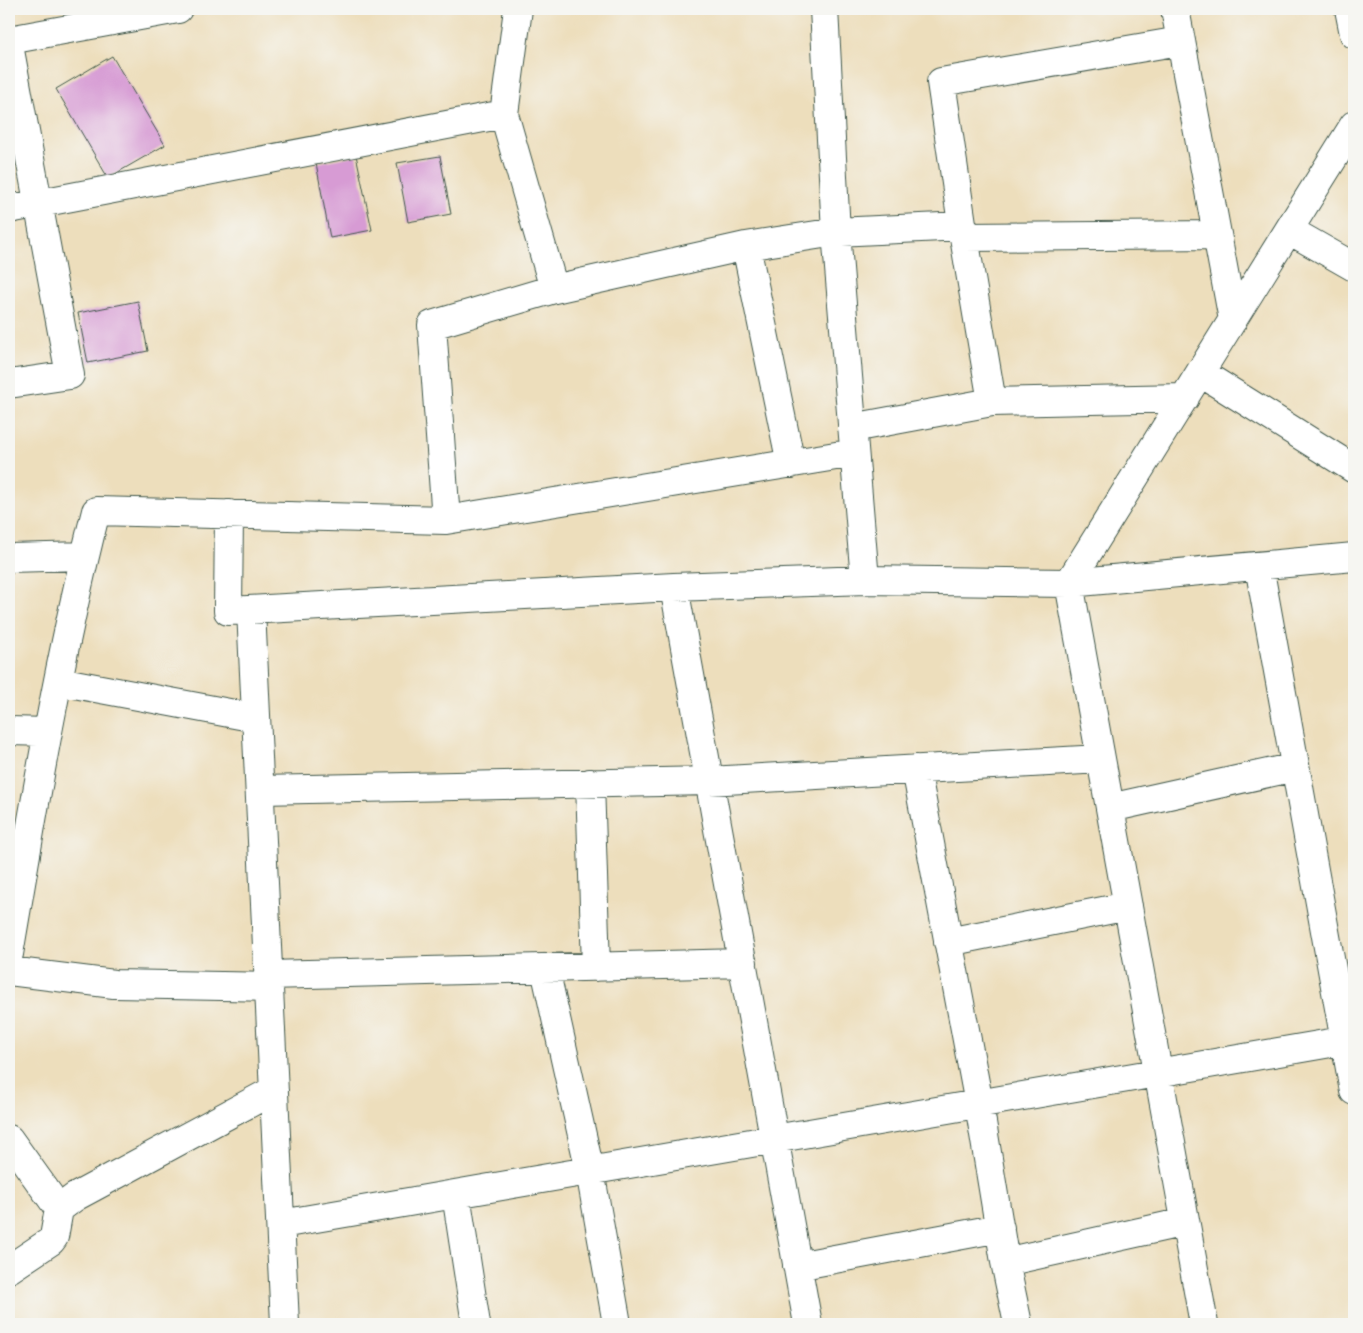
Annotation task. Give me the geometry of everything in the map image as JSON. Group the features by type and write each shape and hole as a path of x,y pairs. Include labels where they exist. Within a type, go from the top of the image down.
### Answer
{"street":[{"path":"9,40 178,9"},
{"path":"518,9 504,114 554,289"},
{"path":"824,9 836,232 865,580"},
{"path":"1175,9 1233,320"},
{"path":"1349,9 1354,34"},
{"path":"992,402 941,82 1180,41"},
{"path":"9,45 70,375 9,384"},
{"path":"9,209 504,114"},
{"path":"1204,1324 1070,583 1354,125"},
{"path":"1289,230 1354,267"},
{"path":"446,520 432,325 554,289 746,246 836,232 964,231 1217,235"},
{"path":"746,246 792,464"},
{"path":"1201,373 1354,469"},
{"path":"9,954 58,680 96,511 446,520 792,464 853,440 992,402 1186,398"},
{"path":"229,514 228,611 674,587 865,580 1070,583 1354,557"},
{"path":"9,558 85,556"},
{"path":"1258,566 1295,766 1350,1040 1354,1091"},
{"path":"674,587 808,1324"},
{"path":"251,610 285,1324"},
{"path":"58,680 256,718"},
{"path":"9,731 48,732"},
{"path":"260,790 709,781 1102,759"},
{"path":"1110,808 1295,766"},
{"path":"916,769 979,1104 1005,1262 1018,1324"},
{"path":"590,784 596,967"},
{"path":"948,942 1128,906"},
{"path":"9,971 114,984 269,981 545,968 743,964"},
{"path":"545,968 590,1171 617,1324"},
{"path":"281,1224 1350,1040"},
{"path":"9,1269 51,1241 54,1237 59,1209 79,1194 274,1090"},
{"path":"9,1139 59,1209"},
{"path":"456,1194 476,1324"},
{"path":"1005,1262 1185,1222"},
{"path":"797,1266 1000,1228"}],"building":[{"path":"112,56 165,145 108,178 56,89"},
{"path":"356,155 372,230 330,238 316,163"},
{"path":"440,156 451,214 408,222 397,163"},
{"path":"138,301 148,351 88,363 78,313"}]}
